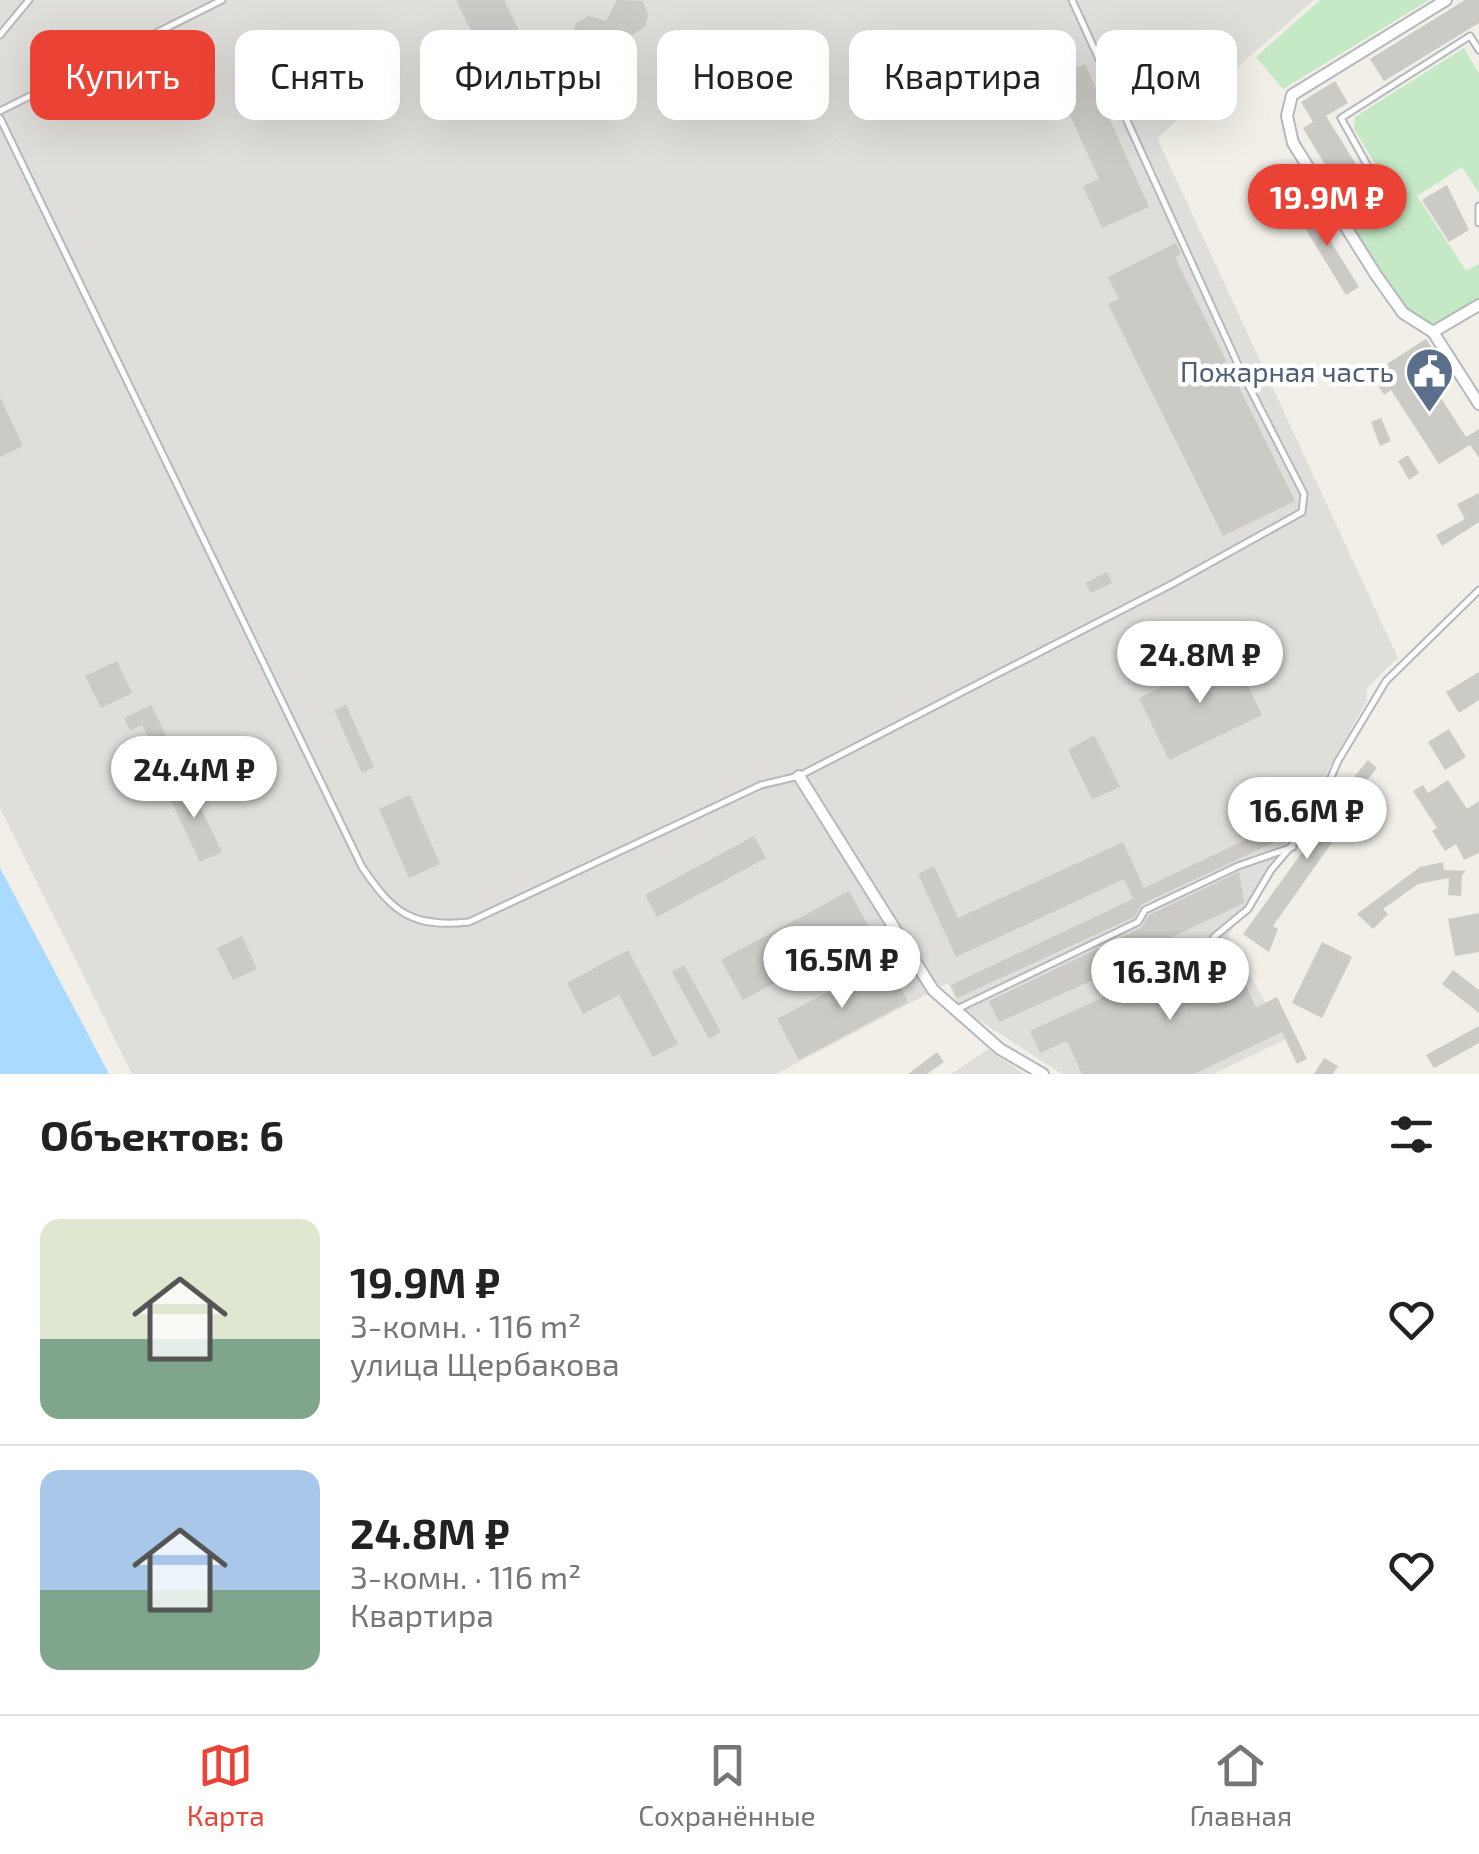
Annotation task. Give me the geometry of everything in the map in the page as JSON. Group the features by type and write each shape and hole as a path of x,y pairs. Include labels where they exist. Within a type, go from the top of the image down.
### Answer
{"street":[{"path":"1446,0 1292,95 1287,116 1293,143 1326,198 1403,313 1433,332 1479,404"},
{"path":"1433,332 1479,305"},
{"path":"798,776 934,990 1000,1050 1043,1074"}],"lane":[{"path":"0,35 29,0"},
{"path":"222,0 0,114 355,852 382,898 396,910 440,925 469,922 761,785 798,776 1174,584 1302,512 1304,494 1241,371 1072,0"},
{"path":"1326,198 1370,170 1341,118 1470,36 1479,50"},
{"path":"1479,206 1479,223"},
{"path":"1214,936 1248,910 1271,870 1296,846 1318,812 1338,761 1386,682 1479,590"},
{"path":"955,1011 1138,922 1145,910 1238,866 1296,846"}],"shaded area":[{"path":"0,0 1314,0 1237,68 1237,30 1096,30 1096,120 1177,120 1157,138 1398,658 1367,688 1366,702 1322,781 1311,813 1278,822 1288,841 1228,936 1286,1039 1213,1074 1062,1074 960,1008 948,983 776,1074 132,1074 0,808"},
{"path":"988,1049 1024,1074 951,1074"}],"green space":[{"path":"1320,0 1429,0 1283,89 1256,57"},
{"path":"1464,48 1479,74 1479,193 1462,167 1417,196 1466,271 1479,264 1479,299 1432,326 1408,311 1333,198 1379,170 1354,129 1355,117"}],"water":[{"path":"0,868 109,1074 0,1074"}],"building":[{"path":"456,0 504,0 519,30 471,30"},
{"path":"617,0 642,1 648,13 646,26 637,32 574,30 576,23 589,16 606,21"},
{"path":"1465,0 1479,0 1479,23 1384,81 1370,59"},
{"path":"1085,64 1096,89 1096,120 1110,120 1149,207 1102,228 1083,186 1099,179 1072,120 1076,120 1076,68"},
{"path":"1335,81 1348,103 1326,116 1359,169 1336,183 1303,128 1313,122 1301,102"},
{"path":"1447,185 1469,230 1449,242 1422,200"},
{"path":"1306,202 1359,287 1346,295 1294,210"},
{"path":"1176,243 1181,254 1175,257 1295,501 1223,536 1108,304 1119,299 1108,277"},
{"name":"Пожарная часть","path":"1426,339 1439,359 1423,370 1466,437 1479,429 1479,458 1470,445 1439,464 1391,390 1384,395 1371,374"},
{"path":"0,397 23,446 0,457"},
{"path":"1381,418 1391,441 1380,446 1371,422"},
{"path":"1408,455 1419,473 1409,480 1398,461"},
{"path":"1479,493 1479,522 1442,546 1436,535 1465,519 1457,504"},
{"path":"1107,572 1112,583 1091,593 1085,583"},
{"path":"1232,653 1262,715 1169,760 1139,698"},
{"path":"117,661 132,693 101,708 85,676"},
{"path":"1479,672 1479,700 1459,713 1446,692"},
{"path":"151,705 168,739 153,746 142,725 130,731 124,718"},
{"path":"346,705 374,767 362,773 334,710"},
{"path":"1449,729 1466,757 1445,770 1428,742"},
{"path":"1094,735 1120,787 1092,799 1068,750"},
{"path":"1368,760 1377,768 1350,801 1357,807 1273,926 1278,929 1269,952 1243,934 1316,833 1332,804"},
{"path":"187,780 222,852 200,862 166,790"},
{"path":"1448,780 1467,809 1479,801 1479,853 1464,860 1456,844 1445,851 1432,831 1437,828 1413,791 1423,785 1428,793"},
{"path":"410,795 440,864 409,878 379,809"},
{"path":"1277,825 1283,838 1142,904 1134,917 957,998 951,985 1133,899 1124,879 956,957 918,874 934,866 958,918 1123,842 1144,888"},
{"path":"754,836 766,858 657,917 645,895"},
{"path":"1443,862 1444,870 1466,871 1462,875 1461,896 1448,895 1449,878 1418,884 1383,909 1388,914 1373,929 1357,914 1420,867"},
{"path":"1239,872 1244,903 1157,944 1160,950 999,1022 989,1001 1141,928 1149,915"},
{"path":"849,891 871,931 743,1000 721,960"},
{"path":"1479,913 1479,952 1455,956 1448,919"},
{"path":"242,936 257,969 233,980 217,948"},
{"path":"1322,942 1352,957 1322,1018 1292,1003"},
{"path":"1219,944 1237,982 1243,979 1256,1008 1277,997 1307,1059 1297,1064 1282,1032 1194,1074 1082,1074 1067,1041 1040,1053 1030,1031"},
{"path":"628,950 678,1044 653,1057 619,995 583,1014 567,983"},
{"path":"886,961 908,1002 799,1060 777,1019"},
{"path":"684,965 721,1032 709,1039 672,972"},
{"path":"1453,970 1479,990 1479,1013 1442,984"},
{"path":"1479,1026 1479,1043 1434,1068 1426,1055"},
{"path":"937,1052 944,1062 927,1074 908,1074"},
{"path":"1324,1058 1338,1066 1333,1074 1314,1074"}],"place":[{"name":"Пожарная часть","path":"1429,414"}]}
